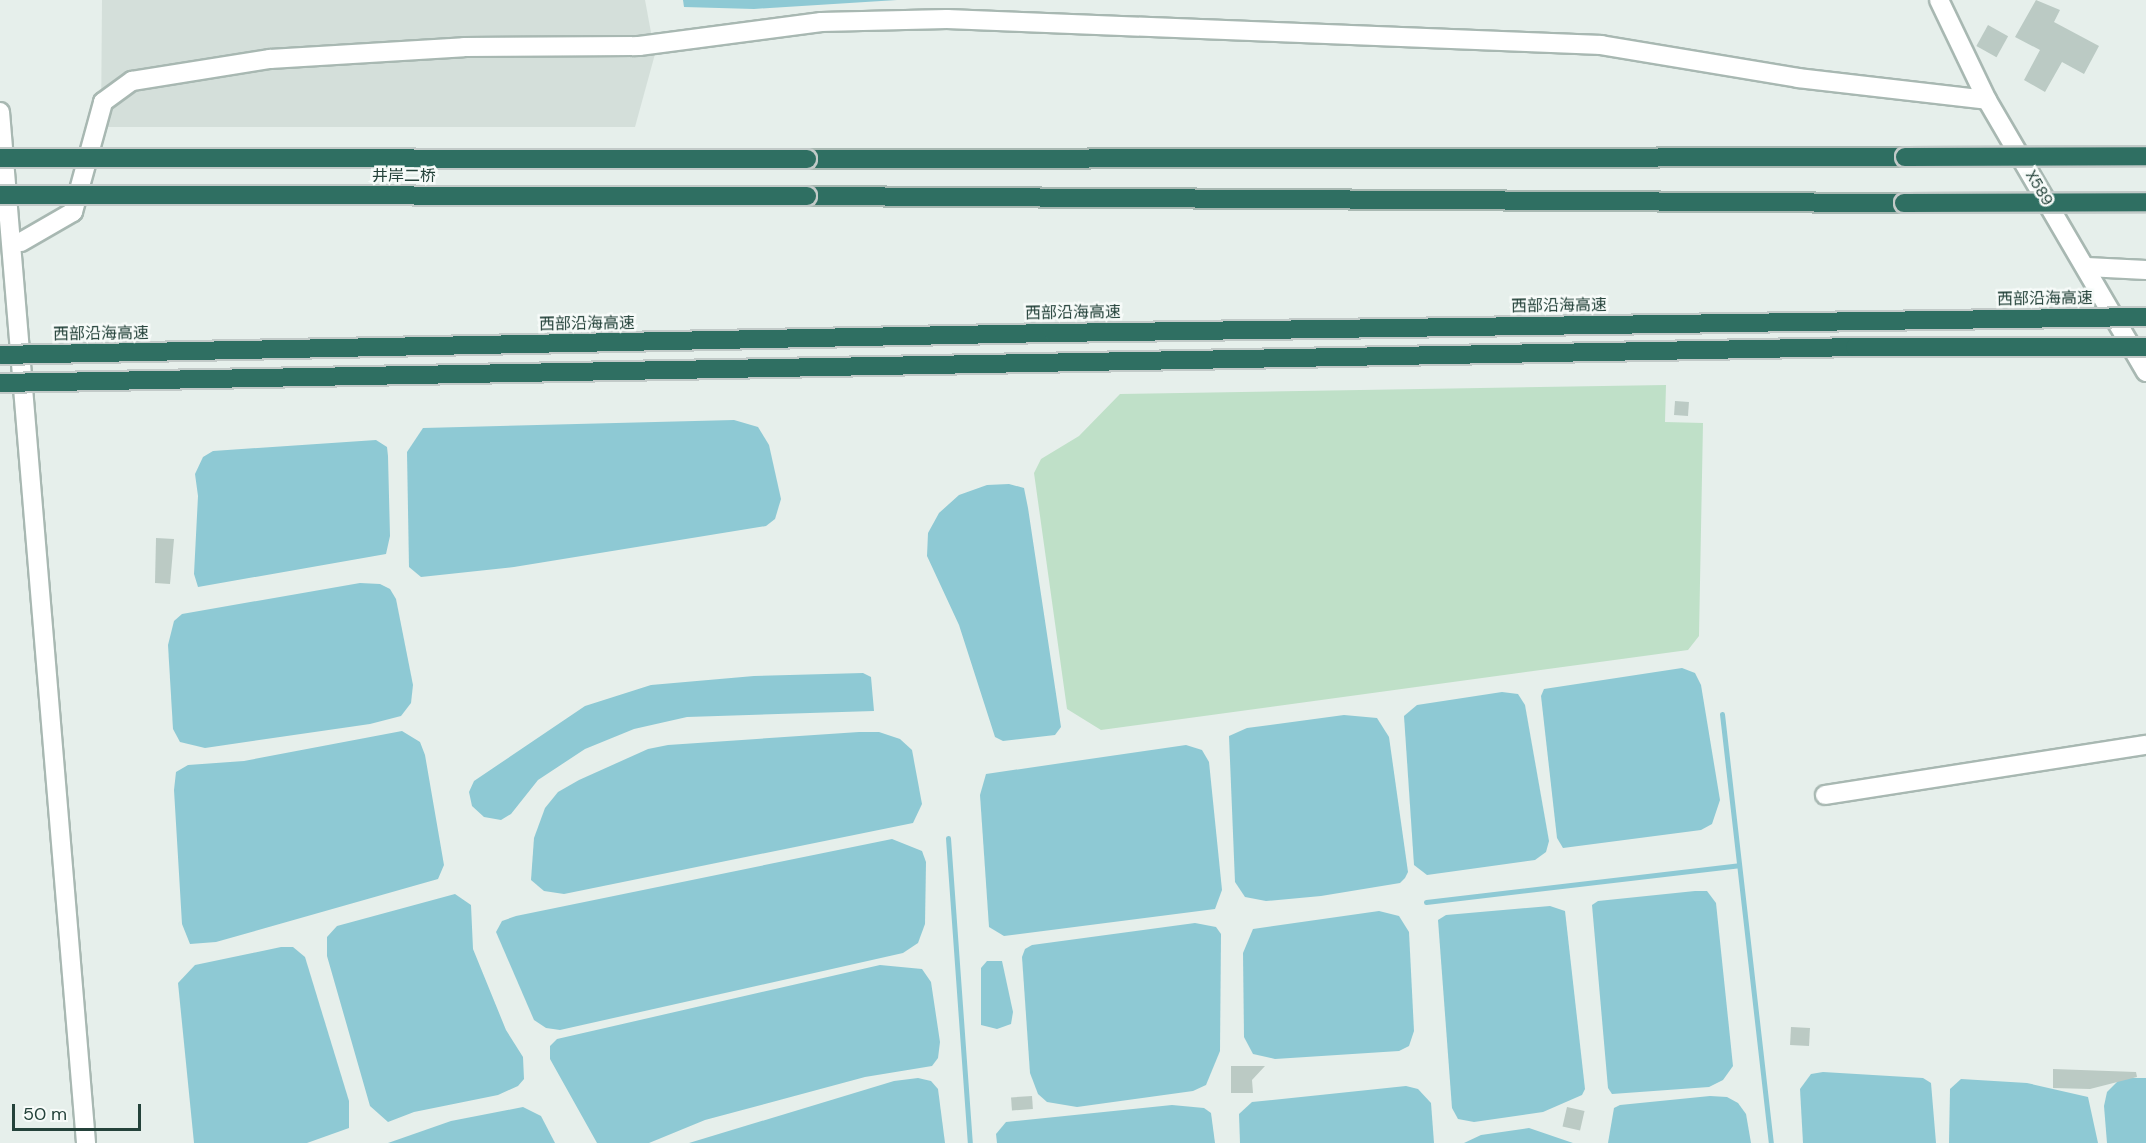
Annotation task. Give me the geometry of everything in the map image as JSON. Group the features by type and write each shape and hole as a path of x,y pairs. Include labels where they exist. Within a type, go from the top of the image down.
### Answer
{"highway":[{"name":"井岸二桥","path":"0,158 2146,156"},
{"name":"井岸二桥","path":"0,195 2146,202"},
{"name":"西部沿海高速","path":"0,355 1053,333 2146,317"},
{"path":"0,383 1843,348 2142,346"}],"street":[{"name":"X589","path":"1939,0 1987,100 2087,267 2142,346 2146,372"},
{"path":"21,242 74,212 103,102 132,81 270,59 464,47 639,46 820,22 947,19 1601,45 1798,78 1987,100"},
{"path":"0,112 86,1143"},
{"path":"2087,267 2146,270"},
{"path":"22,383 2142,346"},
{"path":"1826,795 2146,745"}],"shaded area":[{"path":"102,0 645,0 655,54 635,127 101,127"}],"green space":[{"path":"1666,385 1665,422 1703,423 1699,636 1688,650 1101,730 1067,709 1034,473 1041,459 1079,436 1120,394"}],"water":[{"path":"683,0 897,0 754,9 684,7"},
{"path":"734,420 758,427 769,445 781,499 775,519 766,526 514,567 421,577 409,567 407,452 423,428"},
{"path":"376,440 387,447 388,456 390,536 386,554 198,587 194,574 198,496 195,474 203,457 213,451"},
{"path":"1009,484 1024,488 1061,727 1055,735 1003,741 995,737 959,625 927,556 928,533 939,513 959,495 987,485"},
{"path":"360,583 380,584 390,589 396,599 413,685 411,703 401,716 370,724 205,748 180,742 173,729 168,645 174,621 182,614"},
{"path":"1682,668 1695,673 1701,685 1720,800 1712,824 1701,830 1563,848 1557,838 1541,696 1544,689"},
{"path":"863,673 871,677 874,711 687,717 634,729 585,749 538,780 511,814 501,820 484,817 472,806 469,792 474,781 585,706 651,685 754,676"},
{"path":"1502,692 1518,694 1525,705 1549,841 1546,852 1535,860 1427,875 1414,865 1404,716 1417,705"},
{"path":"1344,715 1377,718 1389,737 1408,872 1405,878 1400,883 1321,896 1266,901 1245,897 1235,882 1229,736 1247,728"},
{"path":"402,731 420,742 425,755 444,865 438,879 216,942 190,944 182,924 174,790 176,772 188,765 244,761"},
{"path":"879,732 900,739 912,750 922,804 913,823 564,894 544,891 531,880 534,838 545,808 558,792 579,780 648,749 668,745"},
{"path":"1186,745 1202,750 1209,762 1222,890 1215,909 1004,936 989,927 980,795 986,774"},
{"path":"892,839 922,851 926,862 925,924 918,943 903,953 560,1030 546,1028 534,1020 496,932 502,921 516,916"},
{"path":"1707,891 1716,903 1733,1066 1723,1080 1709,1087 1612,1094 1608,1088 1592,905 1598,901"},
{"path":"455,894 471,905 473,949 506,1030 523,1057 524,1079 518,1086 498,1095 414,1112 388,1122 370,1106 327,956 327,937 337,926"},
{"path":"1550,906 1565,911 1585,1089 1582,1095 1543,1112 1474,1122 1458,1119 1452,1108 1438,920 1446,915"},
{"path":"1379,911 1399,916 1409,932 1414,1031 1409,1046 1399,1051 1275,1059 1253,1054 1244,1037 1243,953 1253,929"},
{"path":"1195,923 1216,927 1221,934 1220,1051 1206,1085 1193,1091 1077,1107 1047,1102 1038,1094 1030,1073 1022,957 1025,949 1032,945"},
{"path":"281,947 293,947 305,957 349,1101 349,1128 307,1143 194,1143 178,983 195,965"},
{"path":"987,961 1002,961 1013,1012 1011,1024 997,1029 981,1025 981,968"},
{"path":"880,965 922,969 931,982 940,1042 938,1058 932,1066 865,1077 705,1120 649,1143 597,1143 550,1059 550,1046 557,1039"},
{"path":"1823,1072 1923,1078 1931,1083 1936,1143 1803,1143 1800,1089 1811,1074"},
{"path":"918,1078 931,1081 938,1089 945,1143 689,1143 894,1081"},
{"path":"2121,1078 2146,1078 2146,1143 2107,1143 2104,1106 2107,1092"},
{"path":"1961,1079 2027,1083 2088,1097 2098,1143 1949,1143 1950,1089"},
{"path":"1406,1086 1418,1089 1431,1103 1434,1143 1240,1143 1239,1114 1252,1102"},
{"path":"1710,1096 1727,1097 1738,1103 1746,1114 1751,1143 1608,1143 1614,1108 1620,1105"},
{"path":"1172,1105 1204,1108 1211,1113 1215,1143 997,1143 996,1134 1006,1122"},
{"path":"523,1107 541,1116 555,1143 388,1143 451,1121"},
{"path":"1529,1128 1573,1143 1464,1143 1481,1135"}],"building":[{"path":"2036,0 2060,10 2054,22 2099,46 2084,74 2062,62 2045,92 2024,80 2040,50 2015,37"},
{"path":"1988,25 2008,36 1996,57 1976,46"},
{"path":"1675,401 1689,402 1688,416 1674,415"},
{"path":"156,538 174,539 170,584 155,583"},
{"path":"1791,1027 1810,1028 1809,1046 1790,1045"},
{"path":"1231,1066 1265,1066 1252,1080 1253,1093 1231,1093"},
{"path":"2053,1069 2136,1072 2137,1077 2090,1089 2053,1088"},
{"path":"1032,1096 1033,1109 1012,1110 1011,1097"},
{"path":"1567,1107 1585,1111 1580,1131 1563,1126"}],"waterway":[{"path":"1722,714 1771,1143"},
{"path":"948,838 970,1143"},
{"path":"1426,902 1739,865"}]}
